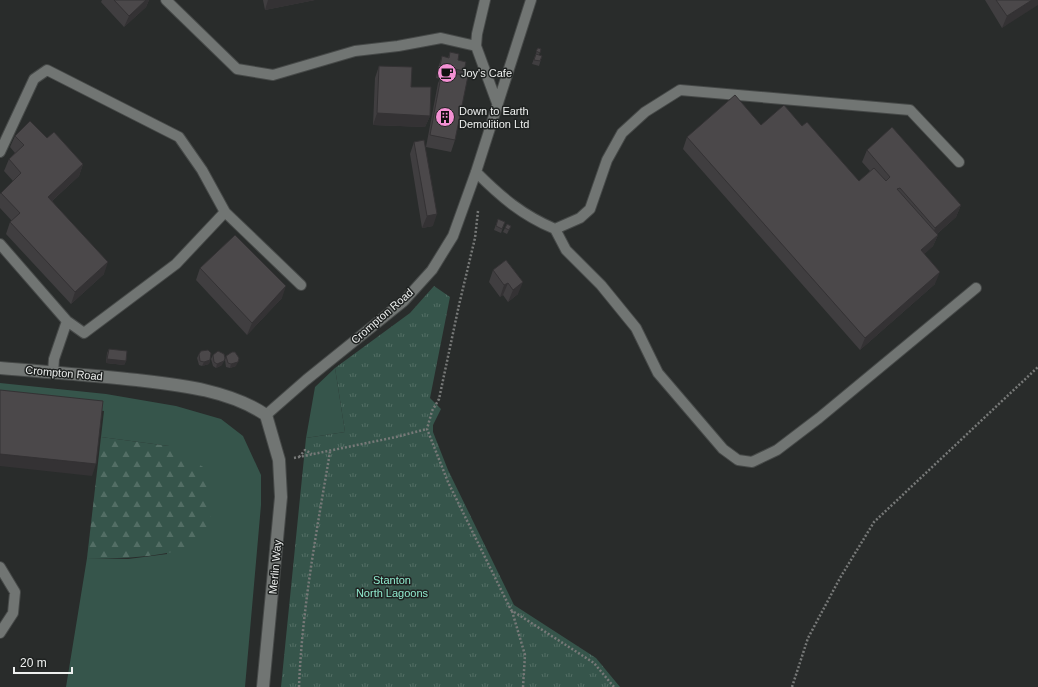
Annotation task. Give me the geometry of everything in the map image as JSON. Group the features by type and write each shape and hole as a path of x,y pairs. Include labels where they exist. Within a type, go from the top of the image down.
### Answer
{"street":[{"name":"Crompton Road","path":"0,368 111,377 197,389 244,402 266,415"},
{"name":"Merlin Way","path":"264,687 281,497 279,460 266,415"}],"lane":[{"path":"166,0 237,69 273,75 355,51 398,46 441,38 476,46"},
{"path":"485,0 477,34 476,46 497,102"},
{"name":"Crompton Road","path":"266,415 306,380 404,301 432,270 453,236 476,172 497,102 531,0"},
{"path":"0,152 34,79 47,70 178,137 202,170 226,212 301,285"},
{"path":"555,229 580,218 590,209 607,160 622,133 645,112 680,90 910,110 959,162"},
{"path":"476,172 504,199 532,219 555,229 566,250 601,285 636,328 658,373 723,449 738,460 752,462 777,450 976,288"},
{"path":"0,244 67,321 84,333 176,264 226,212"},
{"path":"53,372 54,359 67,321"},
{"path":"0,567 15,592 13,613 0,633"}],"path":[{"path":"478,210 475,238 458,305 439,399 432,412 427,429 448,482 512,610 525,655 523,687"},
{"path":"792,687 808,638 840,578 874,522 1038,367"},
{"path":"279,460 330,452 427,429"},
{"path":"299,457 304,450 312,455"},
{"path":"299,687 300,656 312,563 330,452"},
{"path":"512,610 594,663 614,687"}],"green space":[{"name":"Stanton North Lagoons","path":"434,286 450,297 430,398 441,409 433,425 433,432 448,470 514,605 596,658 620,687 281,687 306,438 345,432 335,368 410,313"},
{"path":"335,368 345,432 306,438 315,387"},
{"path":"0,383 106,394 176,406 221,419 243,436 261,475 261,505 245,687 66,687 87,558 128,559 167,554 169,446 101,437 104,411 0,400"},
{"path":"101,437 169,446 208,470 211,522 197,546 169,553 142,556 87,558"}],"building":[{"path":"114,0 146,0 129,16"},
{"path":"996,0 1032,0 1007,16"},
{"path":"538,48 541,49 540,53 536,51"},
{"path":"450,52 459,54 458,60 466,62 464,71 440,66 442,56 449,58"},
{"path":"536,54 542,56 540,61 534,60"},
{"path":"379,66 412,67 411,87 431,87 430,116 377,113"},
{"name":"Down to Earth Demolition Ltd","path":"442,71 468,76 455,140 430,135"},
{"path":"735,95 761,125 784,105 802,126 807,122 859,181 874,168 886,181 890,177 867,150 892,127 961,205 935,228 900,188 897,189 938,235 921,250 940,272 865,338 687,137"},
{"path":"30,121 47,138 54,132 83,164 48,197 108,262 75,292 10,222 20,213 1,193 21,173 9,159 24,145 15,136"},
{"path":"424,140 437,214 427,216 414,142"},
{"path":"498,219 505,222 502,229 496,226"},
{"path":"507,224 511,226 509,230 505,228"},
{"path":"235,235 286,286 252,323 200,268"},
{"path":"506,260 523,282 513,290 508,283 504,285 493,270"},
{"path":"109,349 127,351 126,361 107,359"},
{"path":"208,350 211,353 210,360 204,362 200,361 199,354 201,351"},
{"path":"218,351 224,354 225,358 224,361 217,364 214,362 213,355"},
{"path":"232,352 235,352 239,358 238,362 231,364 228,363 226,356"},
{"path":"0,390 103,401 96,464 0,454"}],"place":[{"name":"Joy's Cafe","path":"447,73"},
{"name":"Down to Earth Demolition Ltd","path":"445,117"}]}
